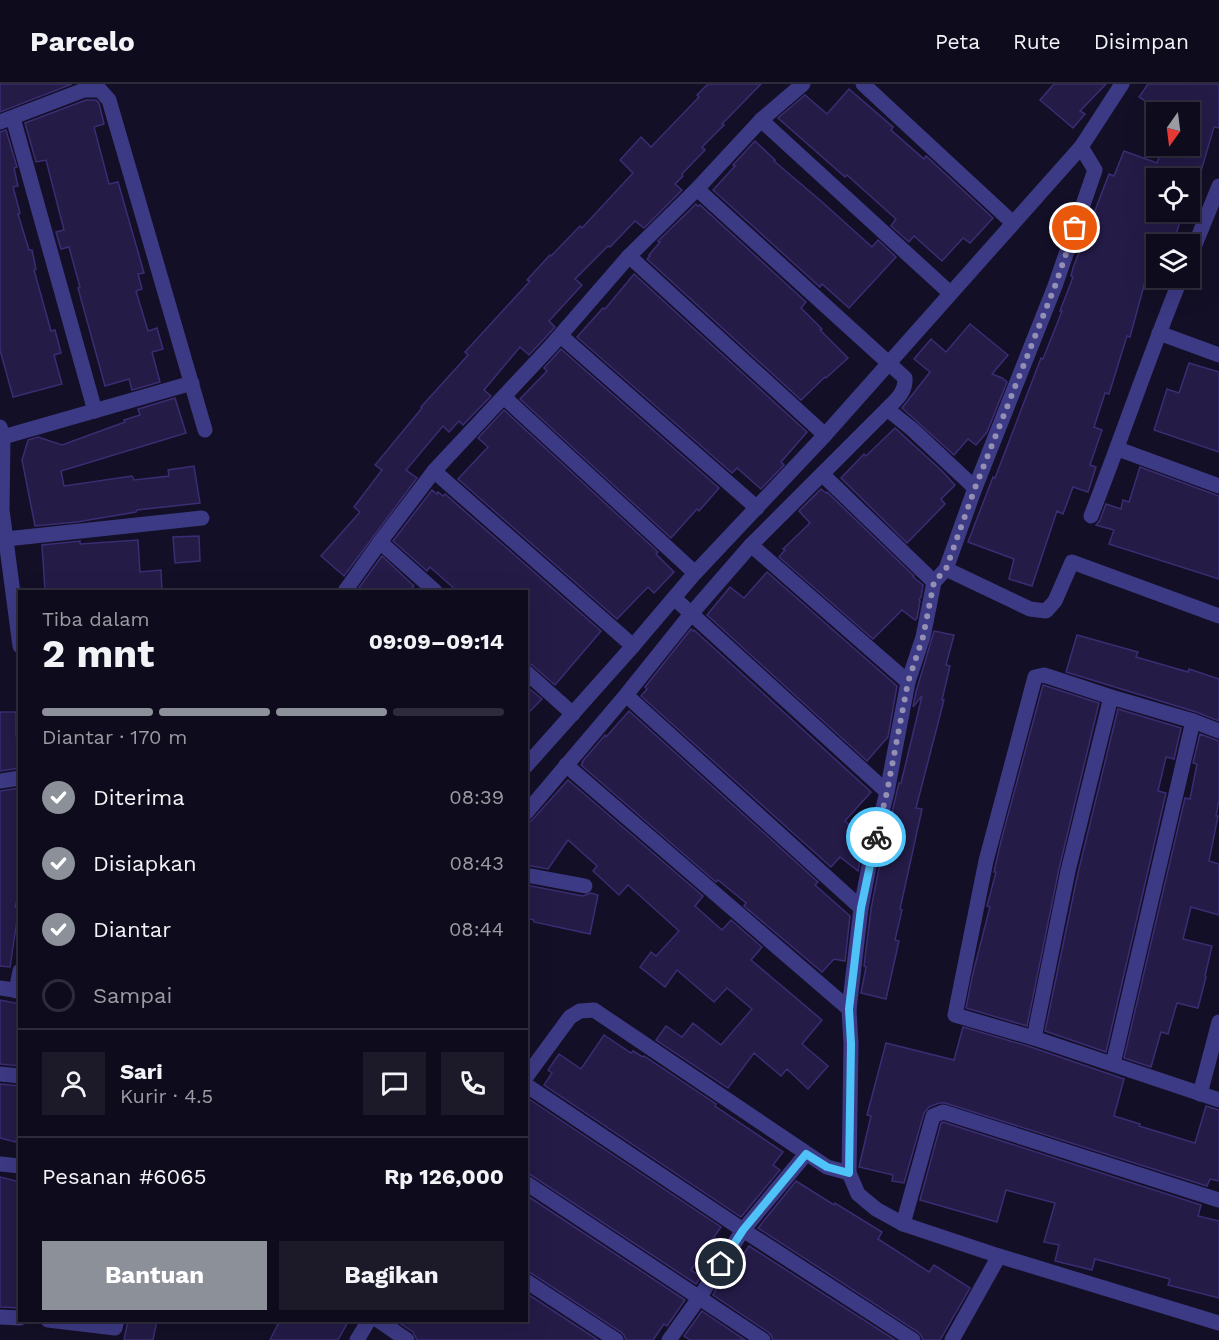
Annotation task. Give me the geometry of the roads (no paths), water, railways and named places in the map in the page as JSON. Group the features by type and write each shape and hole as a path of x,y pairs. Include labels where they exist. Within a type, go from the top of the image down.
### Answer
{"street":[{"path":"346,590 434,471 561,336 628,256 698,189 761,120 803,84"},
{"path":"863,84 1013,223"},
{"path":"528,764 695,573 825,435 1081,147 1122,84"},
{"path":"95,411 7,120 84,90 100,90 109,100 205,430"},
{"path":"761,120 950,293"},
{"path":"1081,147 1095,170 1055,286 975,488 946,569 934,582 923,637 908,682 887,792 861,908 849,1009 851,1044 849,1173 858,1194 876,1209 903,1224 999,1256 1219,1323"},
{"path":"1200,242 1212,223 1219,186"},
{"path":"528,811 751,545 887,410 906,386 905,378 698,189"},
{"path":"628,256 825,435"},
{"path":"1091,516 1177,288"},
{"path":"1158,333 1219,355"},
{"path":"561,336 757,508"},
{"path":"18,621 1,510 2,432 95,411 192,383"},
{"path":"504,397 695,573"},
{"path":"887,410 912,429 975,488"},
{"path":"1118,448 1219,486"},
{"path":"434,471 633,646"},
{"path":"822,474 934,582"},
{"path":"6,539 202,518"},
{"path":"380,542 434,590"},
{"path":"751,545 908,682"},
{"path":"946,569 1030,609 1046,611 1055,601 1072,562 1219,616"},
{"path":"674,598 887,792"},
{"path":"528,674 573,714"},
{"path":"1219,731 1044,675 1035,677 986,861 955,1015 1034,1038 1219,1100"},
{"path":"626,695 861,908"},
{"path":"1034,1038 1068,871 1111,697"},
{"path":"1113,1065 1192,721"},
{"path":"566,765 849,1009"},
{"path":"0,781 18,778"},
{"path":"528,875 585,886"},
{"path":"0,988 18,991"},
{"path":"528,1074 570,1017 580,1011 594,1010 806,1154 827,1167 849,1173"},
{"path":"1200,1094 1219,1022"},
{"path":"0,1074 18,1076"},
{"path":"528,1086 913,1340"},
{"path":"903,1224 933,1116 943,1112 1219,1200"},
{"path":"669,1340 743,1230 806,1154"},
{"path":"0,1164 18,1166"},
{"path":"528,1184 763,1340"},
{"path":"952,1340 999,1256"},
{"path":"528,1282 616,1340"},
{"path":"0,1317 18,1318"},
{"path":"65,1322 115,1328 116,1322"},
{"path":"357,1340 368,1322"},
{"path":"381,1322 407,1340"}]}
